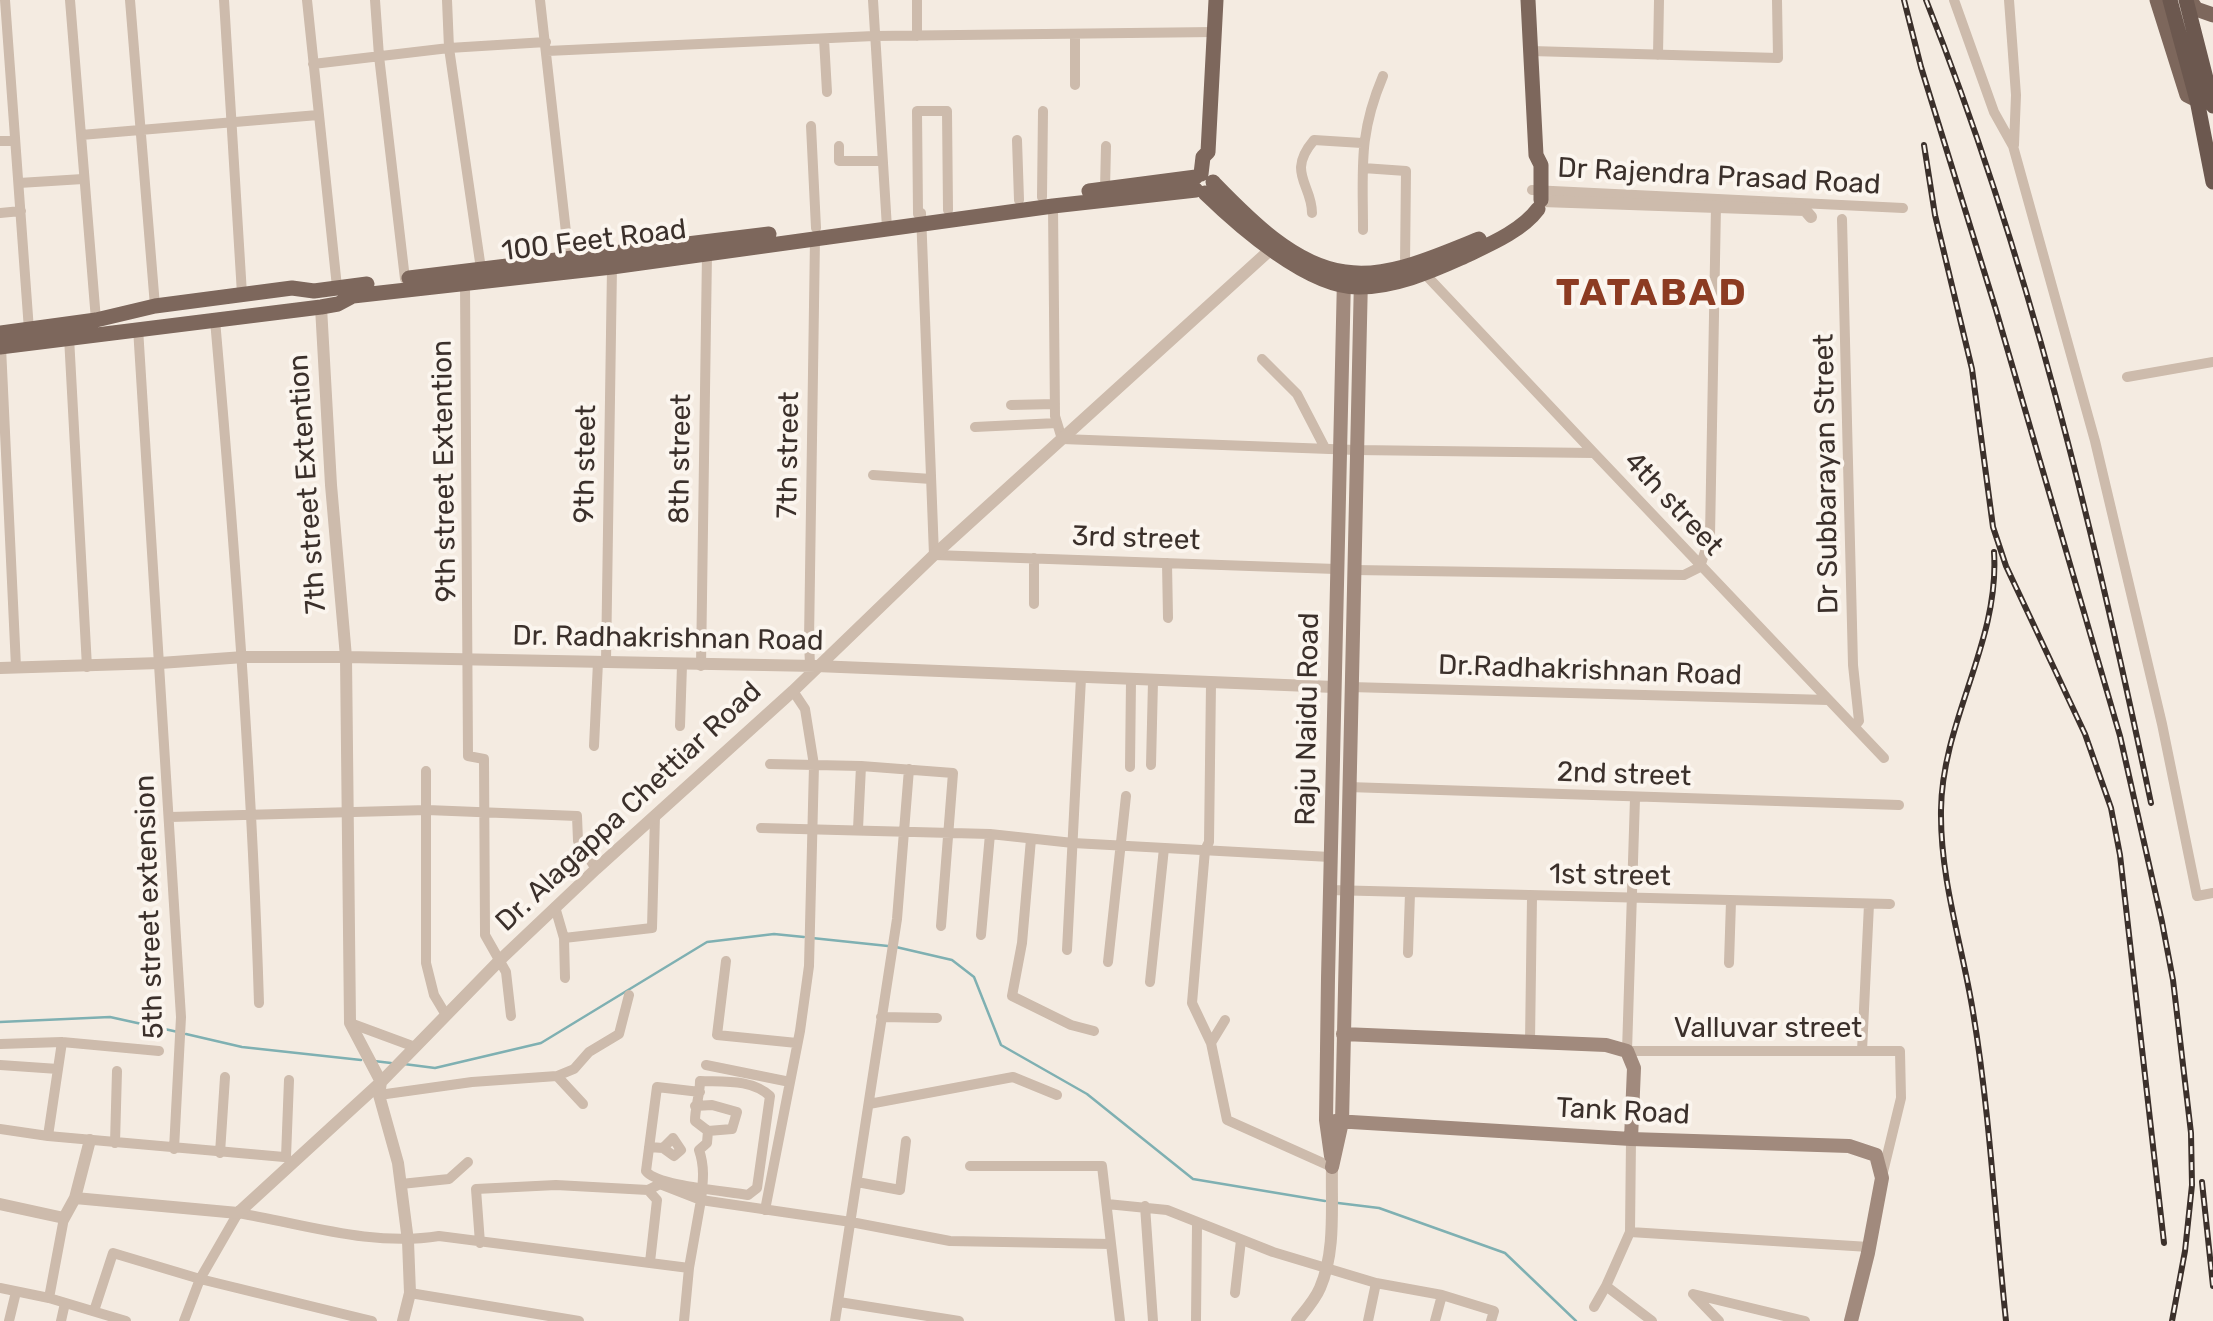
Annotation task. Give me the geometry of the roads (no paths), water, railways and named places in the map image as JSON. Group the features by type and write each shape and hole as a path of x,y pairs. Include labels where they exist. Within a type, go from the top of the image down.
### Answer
{"highway":[{"path":"2170,0 2204,97"},
{"path":"2188,0 2213,182"}],"main road":[{"path":"1204,182 1213,159 1208,152 1216,0"},
{"path":"1204,182 1270,250 1325,279 1426,274 1484,247 1528,221 1537,200 1531,164 1536,154 1528,0"},
{"path":"2157,0 2204,97"},
{"path":"2188,0 2196,9 2213,15"},
{"path":"1204,182 1273,238 1352,279 1481,238 1537,200"},
{"name":"100 Feet Road","path":"920,217 1204,182"},
{"name":"100 Feet Road","path":"0,342 215,320 318,299 337,287 886,224 948,210 1019,200 1048,202 1105,189 1204,182"},
{"name":"100 Feet Road","path":"0,342 29,330 242,294 292,288 338,304 353,296 612,267 815,233"},
{"name":"Raju Naidu Road","path":"1334,1121 1344,1034 1348,788 1331,449 1352,279"},
{"name":"Raju Naidu Road","path":"1334,1121 1329,890 1354,570 1352,279"},
{"path":"0,342 158,311 296,294 318,299"},
{"path":"158,311 318,299"},
{"path":"1344,1034 1606,1045 1627,1052 1634,1068 1631,1139"},
{"path":"1332,1167 1334,1121"},
{"name":"Tank Road","path":"1334,1121 1631,1139 1849,1146 1876,1154 1882,1178"},
{"path":"1851,1321 1882,1178"}],"street":[{"path":"5,0 29,330"},
{"path":"70,0 96,320"},
{"path":"130,0 158,311"},
{"path":"224,0 242,294"},
{"path":"307,0 337,287"},
{"path":"375,0 405,279"},
{"path":"447,0 449,48 481,269"},
{"path":"540,0 569,260"},
{"path":"873,0 886,224"},
{"path":"917,0 917,36"},
{"path":"1658,54 1659,0"},
{"path":"1531,51 1778,58 1777,0"},
{"path":"1954,0 1994,112 2014,146 2096,441 2162,724 2197,896 2213,893"},
{"path":"2009,0 2016,94 2014,146"},
{"path":"313,64 449,48 874,36 1215,32"},
{"path":"1075,34 1075,85"},
{"path":"824,39 827,92"},
{"path":"1363,230 1362,143 1369,110 1383,76"},
{"path":"934,555 917,111 948,111 948,210"},
{"path":"1043,111 1055,404 1062,438 1331,449"},
{"path":"82,135 318,114"},
{"name":"7th street","path":"811,126 815,233 810,665 816,666"},
{"path":"1017,140 1019,200"},
{"path":"1312,214 1312,203 1301,181 1305,151 1314,140 1362,143"},
{"path":"0,142 15,141"},
{"path":"839,146 839,161 882,161"},
{"path":"1105,189 1106,146"},
{"path":"1363,168 1406,170 1405,265"},
{"path":"18,183 83,178"},
{"path":"1537,200 1805,210 1812,217 1716,208"},
{"name":"Dr Rajendra Prasad Road","path":"1537,200 1904,208"},
{"path":"1354,570 1684,575 1700,567 1710,536 1716,208"},
{"path":"0,213 21,211"},
{"name":"Dr Subbarayan Street","path":"1842,218 1854,691 1859,721 1855,726"},
{"name":"Dr. Alagappa Chettiar Road","path":"238,1213 291,1158 379,1084 596,869 1270,250"},
{"name":"8th street","path":"701,666 706,252"},
{"name":"9th steet","path":"594,746 602,662 612,267"},
{"path":"1426,274 1594,452"},
{"name":"9th street Extention","path":"465,282 468,756 484,759 484,814"},
{"name":"7th street Extention","path":"318,299 346,657 353,1029"},
{"path":"215,320 244,656 259,1003"},
{"name":"5th street extension","path":"138,328 181,1020 174,1149"},
{"path":"69,337 87,666"},
{"path":"0,342 16,667"},
{"path":"1262,358 1297,394 1331,449"},
{"path":"2127,377 2213,362"},
{"path":"1010,405 1055,404"},
{"path":"975,427 1057,423"},
{"name":"4th street","path":"1331,449 1594,452 1884,758"},
{"path":"873,475 931,479"},
{"name":"3rd street","path":"934,555 1336,569"},
{"path":"1034,558 1034,604"},
{"path":"1167,563 1168,618"},
{"name":"Dr. Radhakrishnan Road","path":"0,668 244,656 346,657 816,666 1342,687"},
{"path":"680,726 682,665"},
{"path":"1067,950 1081,678"},
{"path":"1130,766 1131,680"},
{"path":"1151,764 1153,681"},
{"path":"1211,682 1209,842 1205,850 1192,1004 1211,1043 1227,1120 1332,1167 1331,1241 1326,1268 1319,1292 1297,1321"},
{"name":"Dr.Radhakrishnan Road","path":"1342,687 1828,700"},
{"path":"765,1210 809,966 814,764 805,709 794,690"},
{"path":"770,764 954,773 940,926"},
{"path":"858,829 861,766"},
{"path":"835,1321 895,930 908,770"},
{"path":"426,771 426,963 434,995 446,1015"},
{"name":"2nd street","path":"1348,788 1899,805"},
{"path":"1108,962 1126,796"},
{"path":"1627,1052 1635,798"},
{"path":"170,817 426,810 578,816 578,840 596,869"},
{"path":"484,814 485,935 506,972 512,1016"},
{"path":"564,938 652,928 655,816"},
{"path":"761,828 990,834 1122,846 1330,857"},
{"path":"981,936 990,834"},
{"path":"1031,838 1022,943 1012,996 1094,1031"},
{"path":"1150,982 1164,848"},
{"name":"1st street","path":"1329,890 1890,904"},
{"path":"1408,953 1410,893"},
{"path":"1530,1042 1532,897"},
{"path":"1730,963 1731,901"},
{"path":"1862,1051 1868,904"},
{"path":"556,907 564,938 565,978"},
{"path":"726,961 717,1035 798,1043"},
{"path":"379,1084 558,1076 574,1069 589,1052 619,1034 628,995"},
{"path":"881,1018 937,1018"},
{"path":"1211,1043 1225,1020"},
{"path":"353,1029 413,1048"},
{"path":"353,1029 379,1084 400,1184 410,1293 403,1321"},
{"path":"48,1136 62,1042"},
{"path":"0,1044 62,1042 159,1051"},
{"name":"Valluvar street","path":"1627,1052 1900,1051 1900,1098 1882,1178"},
{"path":"706,1065 790,1082"},
{"path":"0,1066 58,1069"},
{"path":"116,1071 116,1144"},
{"path":"558,1076 583,1104"},
{"path":"220,1153 225,1077"},
{"path":"869,1104 1012,1077 1057,1095"},
{"path":"0,1129 116,1144 291,1158 289,1080"},
{"path":"700,1092 658,1088 646,1171 650,1178 748,1195 757,1188 770,1096 743,1082 700,1081 700,1092 695,1106 696,1120 707,1137"},
{"path":"684,1321 702,1200 704,1163 699,1150 707,1137 732,1129 737,1112 712,1105 695,1106"},
{"path":"1594,1307 1630,1232 1631,1139"},
{"path":"49,1298 64,1218 76,1198 90,1140"},
{"path":"857,1182 900,1190 906,1141"},
{"path":"649,1147 663,1148"},
{"path":"400,1184 449,1179 468,1162"},
{"path":"970,1166 1102,1166 1120,1321"},
{"path":"480,1243 476,1189 556,1185 648,1190 660,1184 702,1200 950,1241 1111,1244"},
{"path":"648,1190 657,1200 650,1262"},
{"path":"76,1198 238,1213 376,1238 408,1241 439,1236 689,1268"},
{"path":"0,1204 64,1218"},
{"path":"1107,1204 1167,1210 1326,1268 1494,1311 1491,1321"},
{"path":"1145,1206 1153,1321"},
{"path":"184,1321 200,1278 238,1213"},
{"path":"1196,1321 1197,1224"},
{"path":"1630,1232 1869,1248"},
{"path":"1235,1293 1241,1240"},
{"path":"94,1312 113,1252 372,1321"},
{"path":"1368,1321 1376,1283"},
{"path":"1606,1286 1652,1321"},
{"path":"0,1288 126,1321"},
{"path":"8,1321 16,1292"},
{"path":"410,1293 579,1321"},
{"path":"1719,1321 1693,1294 1805,1321"},
{"path":"1435,1321 1442,1295"},
{"path":"839,1302 959,1321"},
{"path":"61,1321 65,1303"}],"waterway":[{"path":"404,1064 435,1068 541,1043 707,942 774,934 804,937"},
{"path":"812,938 888,946"},
{"path":"896,947 952,960 974,977 1001,1045 1087,1094 1193,1179 1325,1201"},
{"path":"0,1022 110,1017 178,1032"},
{"path":"186,1034 242,1047 361,1060"},
{"path":"374,1061 391,1063"},
{"path":"1338,1203 1379,1208 1505,1253 1576,1321"}],"railway":[{"path":"1904,0 2120,736 2162,922 2173,980 2191,1133 2192,1185 2172,1321"},
{"path":"1926,0 1997,196 2056,397 2151,803"},
{"path":"1924,145 1935,215 1972,369 1993,527 2006,566 2085,734 2111,808 2120,855 2164,1243"},
{"path":"1994,552 1988,618 1951,744 1941,810 1948,887 1984,1089 2006,1321"},
{"path":"2202,1182 2213,1286"}],"district":[{"name":"TATABAD","path":"1652,294"}]}
